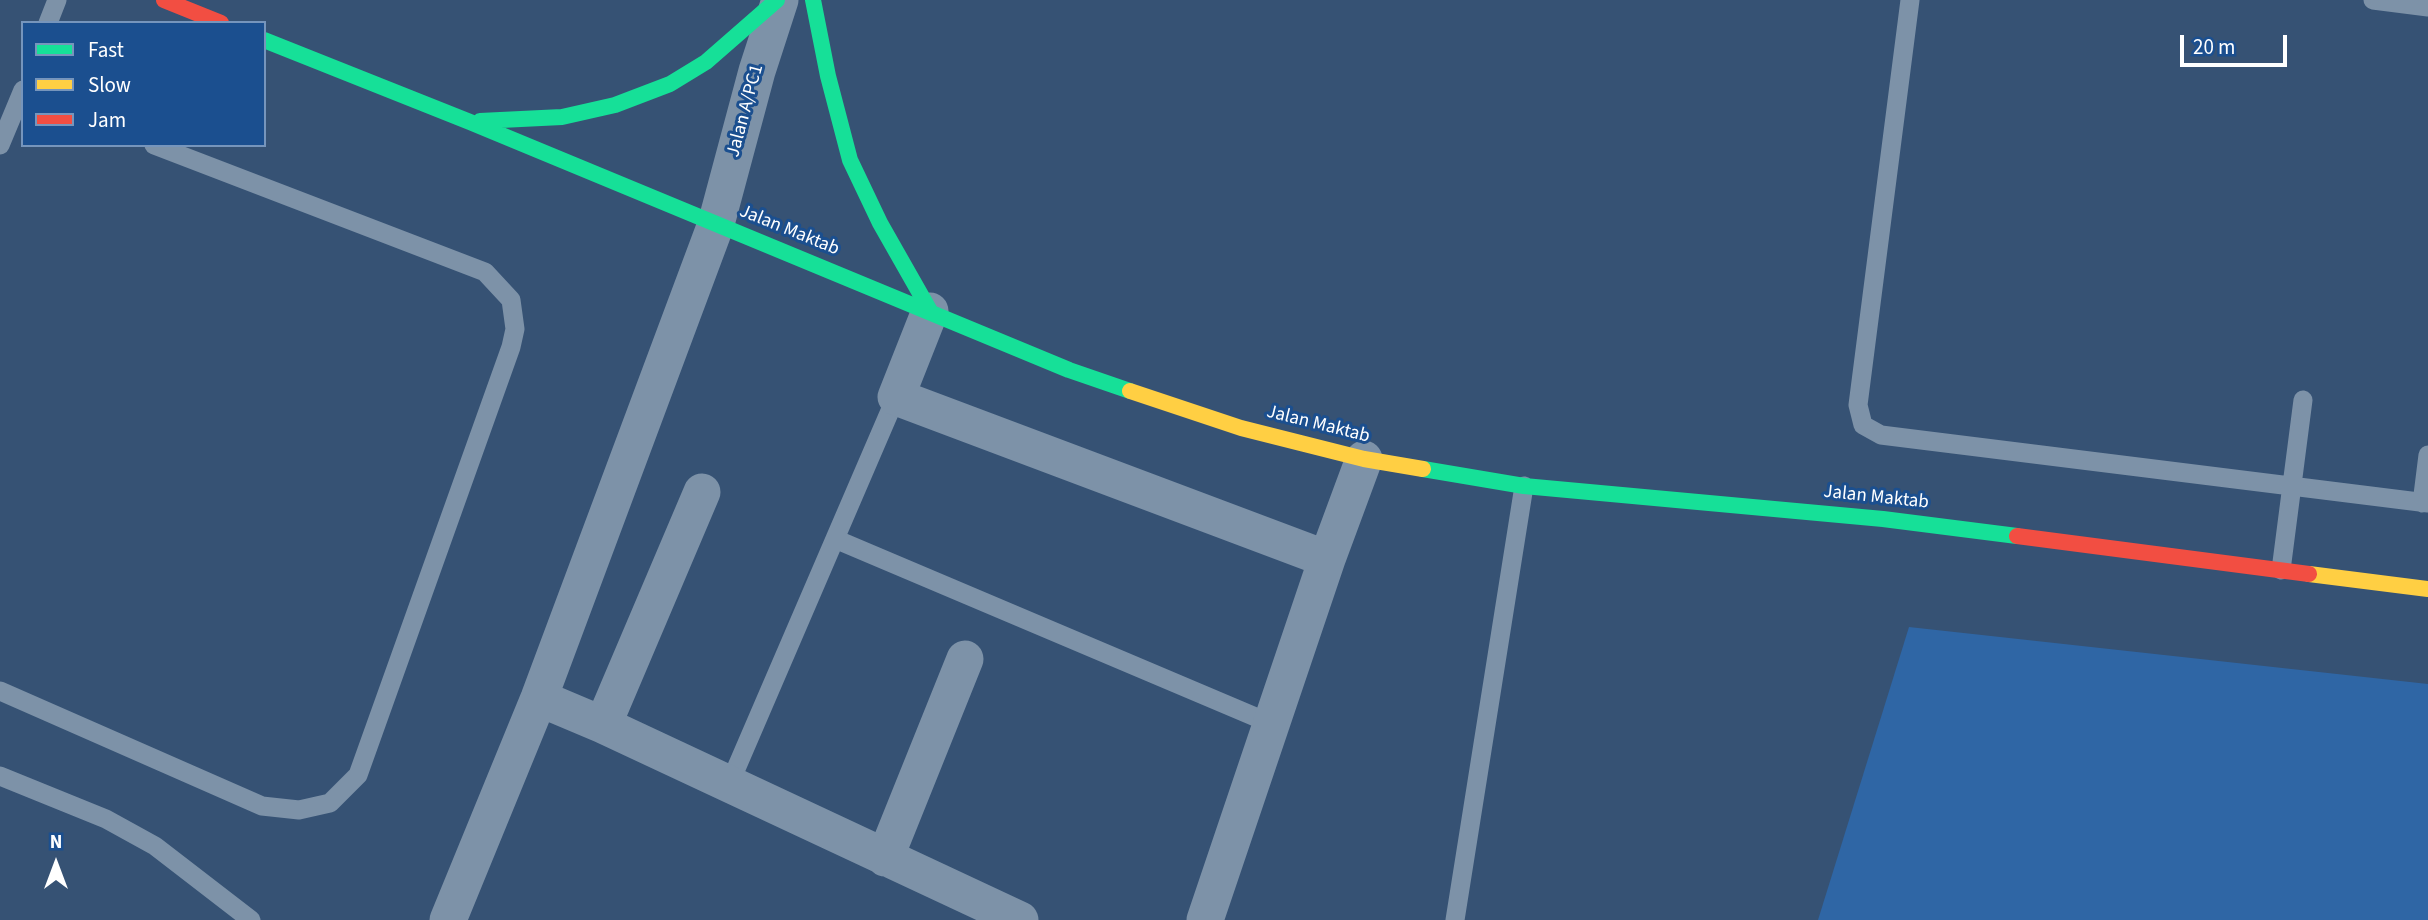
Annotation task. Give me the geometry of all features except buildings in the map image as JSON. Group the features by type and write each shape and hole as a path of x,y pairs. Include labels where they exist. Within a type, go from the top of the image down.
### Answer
{"street":[{"path":"164,0 216,21"},
{"path":"470,122 562,117 615,105 670,84 706,62 779,0"},
{"name":"Jalan A/PC1","path":"448,920 539,698 716,224 779,0"},
{"path":"813,0 828,76 850,160 880,223 930,310 896,397 1327,559"},
{"name":"Jalan Maktab","path":"266,41 930,310 1069,370 1241,428 1364,459 1524,486 1883,519 2428,589"},
{"path":"1205,920 1327,559 1364,459"},
{"path":"603,725 702,492"},
{"path":"884,858 965,659"},
{"path":"539,698 603,725 1020,920"}],"lane":[{"path":"49,21 57,0"},
{"path":"1910,0 1858,405 1863,425 1881,435 2425,503 2428,455"},
{"path":"2373,0 2428,7"},
{"path":"0,145 21,95"},
{"path":"0,691 262,806 299,810 330,803 358,775 512,347 515,329 512,300 485,272 159,147"},
{"path":"729,785 896,397"},
{"path":"2281,570 2303,400"},
{"path":"1455,920 1524,486"},
{"path":"835,539 1272,724"},
{"path":"0,776 106,819 155,846 251,920"}],"shaded area":[{"path":"1909,627 2428,684 2428,920 1818,920"}],"traffic: fast":[{"path":"480,121 562,117 615,105 670,84 706,62 777,0"},
{"path":"813,0 828,76 850,160 880,223 930,311"},
{"path":"266,41 470,122 1069,370 1130,391"},
{"path":"1423,469 1524,486 1883,519 2017,536"}],"traffic: slow":[{"path":"1130,391 1241,428 1364,459 1423,469"},
{"path":"2309,574 2428,589"}],"traffic: jam":[{"path":"164,0 216,21"},
{"path":"2017,536 2309,574"}]}
